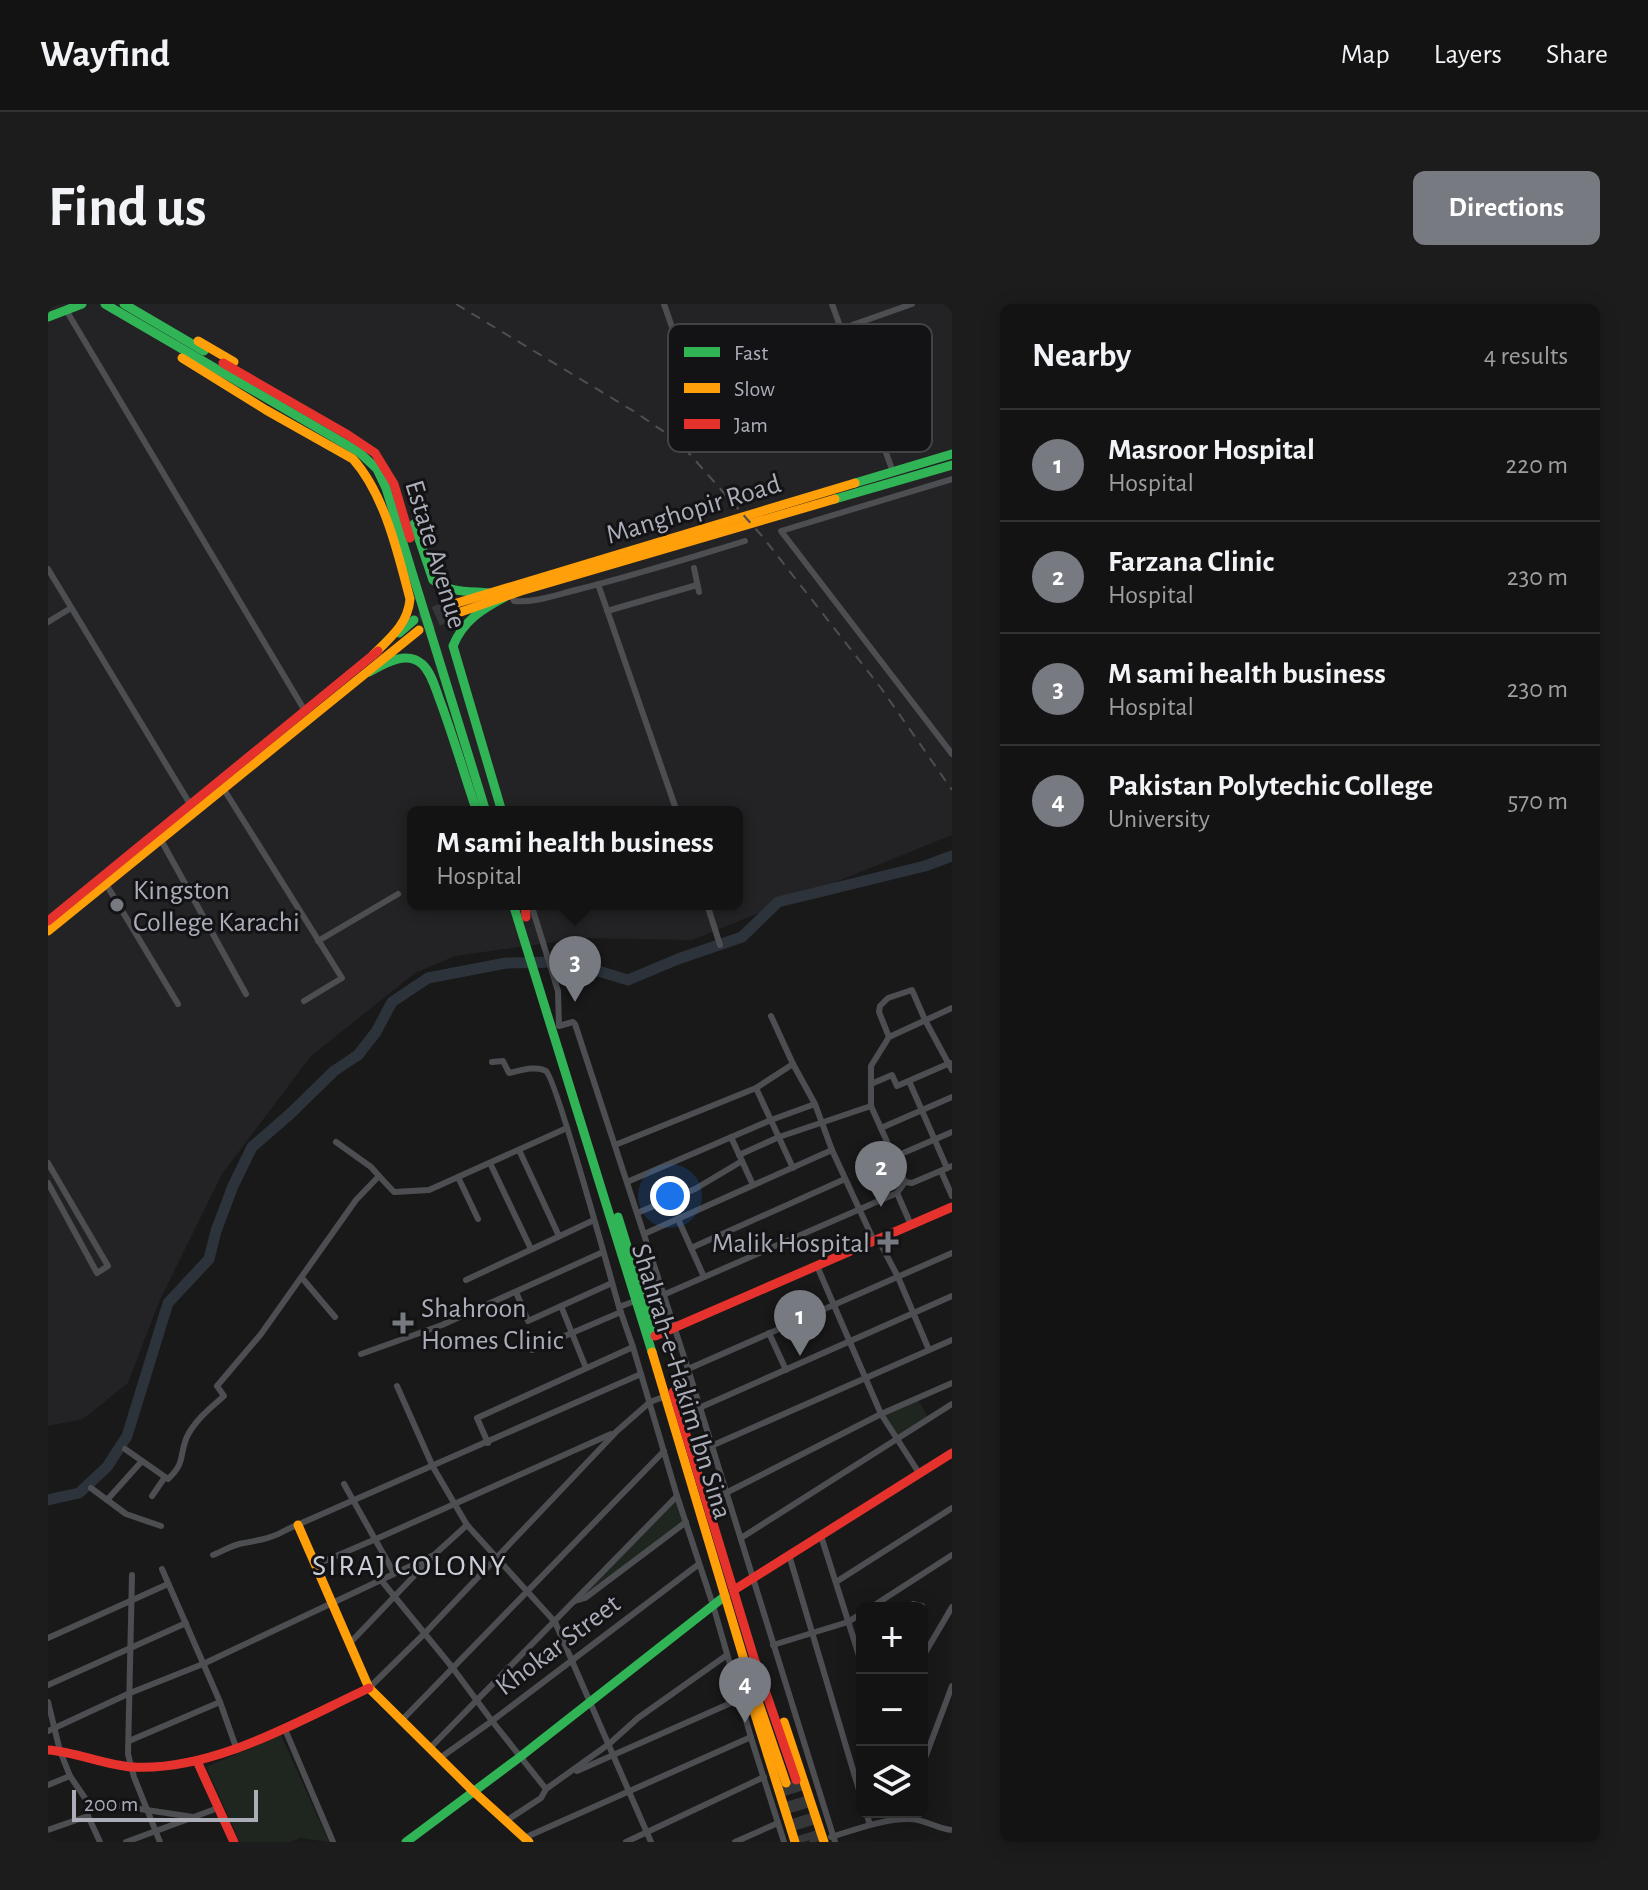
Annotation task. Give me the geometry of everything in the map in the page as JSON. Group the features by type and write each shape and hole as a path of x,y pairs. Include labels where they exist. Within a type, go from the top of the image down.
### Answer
{"main road":[{"path":"48,317 82,304"},
{"path":"105,304 152,326 188,335 377,444 396,471 433,580 445,589 489,593"},
{"name":"Estate Avenue","path":"124,304 152,326 348,435 375,453 381,461 394,484 491,806"},
{"path":"152,326 176,354 353,459 369,480 409,576 415,579 423,575 425,566 407,505"},
{"path":"189,347 347,445 377,469 386,488 484,806"},
{"name":"Manghopir Road","path":"772,513 952,454"},
{"name":"Manghopir Road","path":"722,527 508,596 450,611 489,593 722,527 772,513 952,465"},
{"path":"373,655 405,621 410,607 396,548"},
{"path":"500,806 453,646 462,627 479,610 508,596"},
{"path":"48,921 373,655 417,625 369,672 48,931"},
{"path":"448,726 434,664 439,658 447,656 458,667"},
{"path":"369,672 395,659 408,659 427,669 475,806"},
{"path":"516,910 522,918 545,991"},
{"path":"522,918 524,910"},
{"name":"Shahrah-e-Hakim Ibn Sina","path":"545,991 559,1026 708,1502 730,1593"},
{"name":"Shahrah-e-Hakim Ibn Sina","path":"545,991 635,1301 791,1781"},
{"path":"655,1336 952,1207"},
{"path":"406,1842 713,1605 952,1453"},
{"path":"298,1525 369,1688 527,1841"},
{"path":"750,1660 791,1740 829,1840"},
{"path":"750,1660 755,1713 795,1842"},
{"path":"48,1750 131,1767 169,1766 212,1759 369,1688"},
{"path":"197,1761 234,1842"}],"street":[{"path":"664,304 671,324"},
{"path":"832,304 839,324"},
{"path":"855,324 912,304"},
{"path":"66,310 305,711"},
{"path":"886,452 893,472"},
{"path":"952,479 781,531 952,754"},
{"path":"508,596 518,602 540,599 745,541"},
{"path":"607,611 698,588 694,568"},
{"path":"48,569 190,804"},
{"path":"598,584 675,806"},
{"path":"48,622 71,608"},
{"path":"223,788 342,978 304,1001"},
{"path":"160,839 246,994"},
{"path":"106,883 178,1004"},
{"path":"318,941 398,894"},
{"path":"528,910 558,991 559,1026 575,1024 688,1369 829,1840 897,1818"},
{"path":"709,910 720,945"},
{"path":"871,1084 892,1075 897,1086 951,1065 912,990 888,998 879,1009 889,1037"},
{"path":"905,1182 871,1106 871,1066 889,1037 952,1008"},
{"path":"771,1016 815,1104 859,1209 898,1277 929,1350"},
{"path":"492,1062 503,1061 509,1073 541,1069 549,1075 784,1842"},
{"path":"615,1145 756,1088 793,1064"},
{"path":"909,1081 947,1168 952,1196"},
{"path":"756,1088 793,1168"},
{"path":"881,1128 952,1097"},
{"path":"627,1182 815,1104"},
{"path":"637,1213 695,1189 779,1137 871,1106"},
{"path":"336,1142 371,1167 394,1192 403,1192 429,1190 567,1128"},
{"path":"894,1157 952,1132"},
{"path":"731,1137 753,1185"},
{"path":"519,1150 559,1236"},
{"path":"644,1234 832,1150"},
{"path":"48,1163 108,1266 97,1273 48,1183"},
{"path":"490,1163 531,1249"},
{"path":"905,1182 912,1183 947,1168"},
{"path":"125,1449 168,1479 180,1466 190,1431 206,1411 224,1396 217,1386 261,1334 356,1200 379,1176"},
{"path":"458,1177 478,1219"},
{"path":"691,1248 845,1179"},
{"path":"663,1295 897,1193 905,1182"},
{"path":"897,1193 911,1225"},
{"path":"58,1200 66,1195"},
{"path":"678,1219 704,1277"},
{"path":"466,1280 594,1220"},
{"path":"361,1354 442,1325 603,1252"},
{"path":"688,1369 952,1253"},
{"path":"817,1266 881,1414 919,1473"},
{"path":"302,1278 335,1317"},
{"path":"516,1292 528,1321 612,1283"},
{"path":"699,1408 952,1296"},
{"path":"532,1350 635,1301"},
{"path":"561,1306 586,1368"},
{"path":"769,1333 786,1370"},
{"path":"693,1454 952,1340"},
{"path":"488,1443 477,1418 633,1347"},
{"path":"213,1555 239,1544 270,1538 641,1374"},
{"path":"708,1502 881,1414 952,1383"},
{"path":"397,1386 433,1467 467,1525 555,1622 651,1842"},
{"path":"369,1688 617,1431 650,1402 666,1396"},
{"path":"741,1538 952,1404"},
{"path":"315,1565 617,1431"},
{"path":"402,1720 664,1451"},
{"path":"107,1500 142,1461"},
{"path":"152,1496 165,1477"},
{"path":"344,1484 394,1573"},
{"path":"91,1488 126,1514 161,1526"},
{"path":"430,1748 677,1496"},
{"path":"836,1582 952,1508"},
{"path":"574,1602 585,1598 686,1522"},
{"path":"349,1644 467,1525"},
{"path":"821,1536 856,1647"},
{"path":"51,1729 203,1664 434,1555"},
{"path":"789,1555 856,1780"},
{"path":"879,1602 952,1555"},
{"name":"Khokar Street","path":"440,1758 699,1564"},
{"path":"162,1569 220,1702 237,1750"},
{"path":"132,1575 128,1754 160,1842"},
{"path":"381,1580 546,1789"},
{"path":"48,1638 168,1584"},
{"path":"928,1648 952,1607"},
{"path":"773,1645 856,1617"},
{"path":"48,1685 186,1623"},
{"path":"506,1821 541,1798 546,1789 609,1744 638,1718 727,1655"},
{"path":"928,1750 952,1686"},
{"path":"566,1776 740,1699"},
{"path":"48,1702 51,1729 70,1776 87,1801 88,1816 100,1842"},
{"path":"129,1741 220,1702"},
{"path":"284,1727 333,1842"},
{"path":"527,1841 751,1737"},
{"path":"48,1785 70,1776"},
{"path":"626,1842 764,1777"},
{"path":"87,1801 193,1817"},
{"path":"126,1842 218,1808"},
{"path":"48,1830 88,1816"},
{"path":"868,1818 870,1825"},
{"path":"916,1818 944,1830 952,1830"},
{"path":"735,1842 778,1823"}],"shaded area":[{"path":"48,304 952,304 952,835 692,940 583,938 455,956 415,973 311,1056 222,1174 159,1302 128,1383 83,1419 48,1426"},
{"path":"917,1398 929,1419 898,1439 881,1414"},
{"path":"676,1501 683,1522 592,1591 589,1588"},
{"path":"281,1735 329,1842 300,1838 291,1842 240,1842 206,1767"}],"waterway":[{"path":"48,1500 79,1493 107,1467 127,1436 168,1303 209,1259 233,1186 252,1147 334,1071 358,1055 376,1032 392,1002 428,978 506,963 557,962 628,980 742,937 778,902 925,866 952,856"}],"tunnel":[{"path":"420,618 447,606"},
{"path":"424,627 452,615"},
{"path":"796,1780 816,1842"},
{"path":"786,1783 804,1842"}],"railway":[{"path":"456,304 668,434"},
{"path":"688,452 762,536 881,688 952,790"}],"traffic: fast":[{"path":"48,317 82,304"},
{"path":"105,304 359,452 377,469 386,488 484,806"},
{"path":"124,304 204,351"},
{"path":"855,483 952,454"},
{"path":"835,499 952,465"},
{"path":"414,524 433,580 452,589 489,593"},
{"path":"500,806 453,646 462,629 474,617 505,597"},
{"path":"399,633 414,620"},
{"path":"369,672 402,658 416,660 425,667 444,712 475,806"},
{"path":"515,910 652,1352"},
{"path":"618,1217 654,1333"},
{"path":"406,1842 725,1596"}],"traffic: slow":[{"path":"198,341 234,362"},
{"path":"182,358 353,459 364,474 389,526 410,599 402,623 373,655"},
{"path":"447,606 855,483"},
{"path":"452,615 521,591 835,499"},
{"path":"48,931 419,630"},
{"path":"652,1352 745,1663 786,1783"},
{"path":"298,1525 369,1688 529,1842"},
{"path":"754,1711 795,1842"},
{"path":"784,1722 824,1842"}],"traffic: jam":[{"path":"223,363 375,453 394,484 410,538"},
{"path":"48,921 378,651"},
{"path":"525,910 526,917"},
{"path":"655,1336 952,1207"},
{"path":"673,1392 754,1658 796,1780"},
{"path":"734,1590 952,1453"},
{"path":"48,1750 132,1767 193,1761 254,1742 369,1688"},
{"path":"197,1761 234,1842"}],"place":[{"name":"Kingston College Karachi","path":"117,905"},
{"name":"M sami health business","path":"575,1002"},
{"name":"Farzana Clinic","path":"881,1207"},
{"name":"Malik Hospital","path":"888,1242"},
{"name":"Shahroon Homes Clinic","path":"403,1323"},
{"name":"Masroor Hospital","path":"800,1356"},
{"name":"Pakistan Polytechic College","path":"745,1723"}],"district":[{"name":"SIRAJ COLONY","path":"410,1565"}]}
